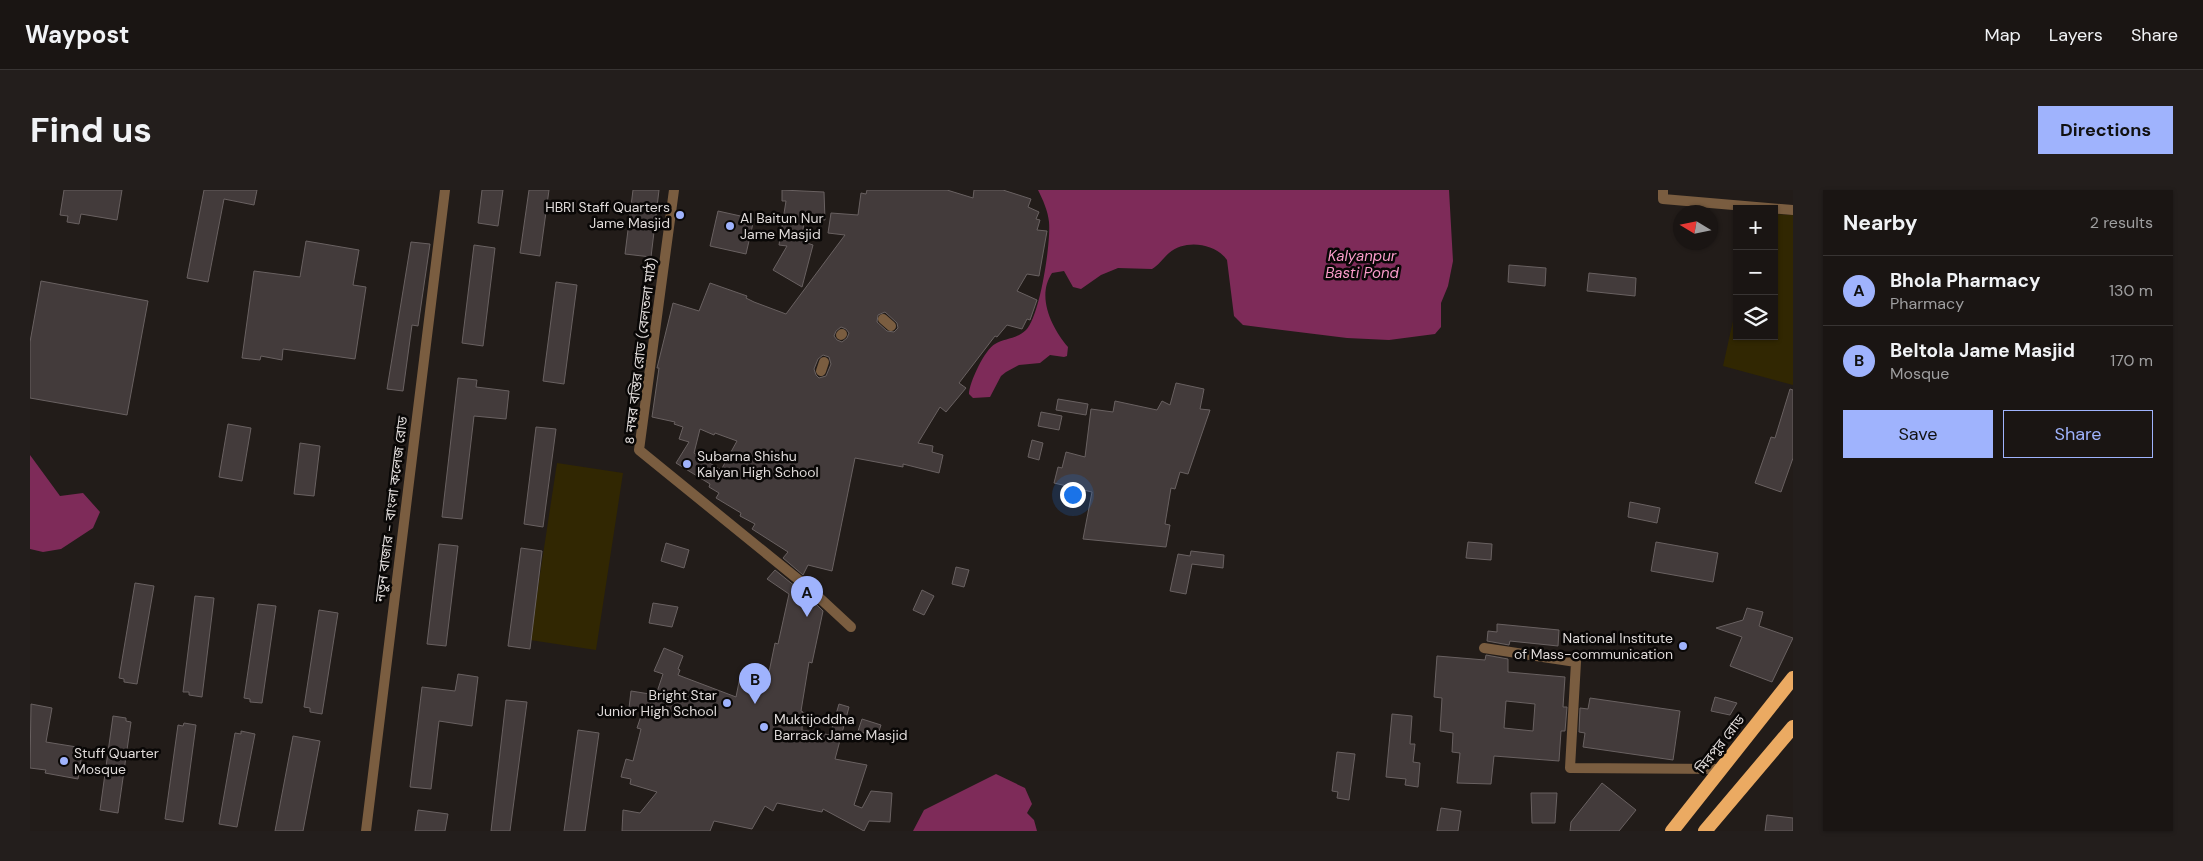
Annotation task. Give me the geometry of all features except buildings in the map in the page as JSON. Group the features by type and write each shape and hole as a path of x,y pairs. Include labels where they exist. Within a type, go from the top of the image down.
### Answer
{"highway":[{"name":"মিরপুর রোড","path":"1672,831 1793,678"},
{"path":"1705,831 1793,727"}],"street":[{"name":"নতুন বাজার - বাংলা কলেজ রোড","path":"366,831 445,190"},
{"name":"৪ নম্বর বস্তির রোড (বেলতলা মাঠ)","path":"674,190 639,450 810,589 851,627"},
{"path":"1663,190 1664,199 1793,210"},
{"path":"1484,648 1576,662 1570,768 1721,769"}],"shaded area":[{"path":"1778,214 1793,215 1793,385 1723,366 1733,321 1733,340 1778,340"},
{"path":"557,463 623,473 596,650 530,640"}],"water":[{"name":"Kalyanpur Basti Pond","path":"1038,190 1449,190 1453,261 1448,286 1441,303 1441,327 1435,334 1389,340 1347,338 1243,325 1234,316 1227,260 1222,254 1208,247 1200,245 1183,246 1169,253 1152,269 1118,268 1101,275 1081,289 1073,287 1064,271 1052,273 1047,282 1046,302 1056,331 1068,347 1067,356 1050,355 1040,363 1019,365 1001,376 990,397 973,398 969,394 972,382 987,352 995,344 1019,335 1026,330 1036,310 1044,279 1049,232 1048,214"},
{"path":"30,455 60,496 83,493 100,512 93,528 61,549 43,552 30,549"},
{"path":"996,774 1025,788 1032,804 1027,813 1034,820 1037,831 913,831 924,810"}],"place":[{"name":"HBRI Staff Quarters Jame Masjid","path":"680,215"},
{"name":"Al Baitun Nur Jame Masjid","path":"730,226"},
{"name":"Subarna Shishu Kalyan High School","path":"687,464"},
{"name":"Bhola Pharmacy","path":"807,617"},
{"name":"National Institute of Mass-communication","path":"1683,646"},
{"name":"Bright Star Junior High School","path":"727,703"},
{"name":"Beltola Jame Masjid","path":"755,704"},
{"name":"Muktijoddha Barrack Jame Masjid","path":"764,727"},
{"name":"Stuff Quarter Mosque","path":"64,761"}]}
